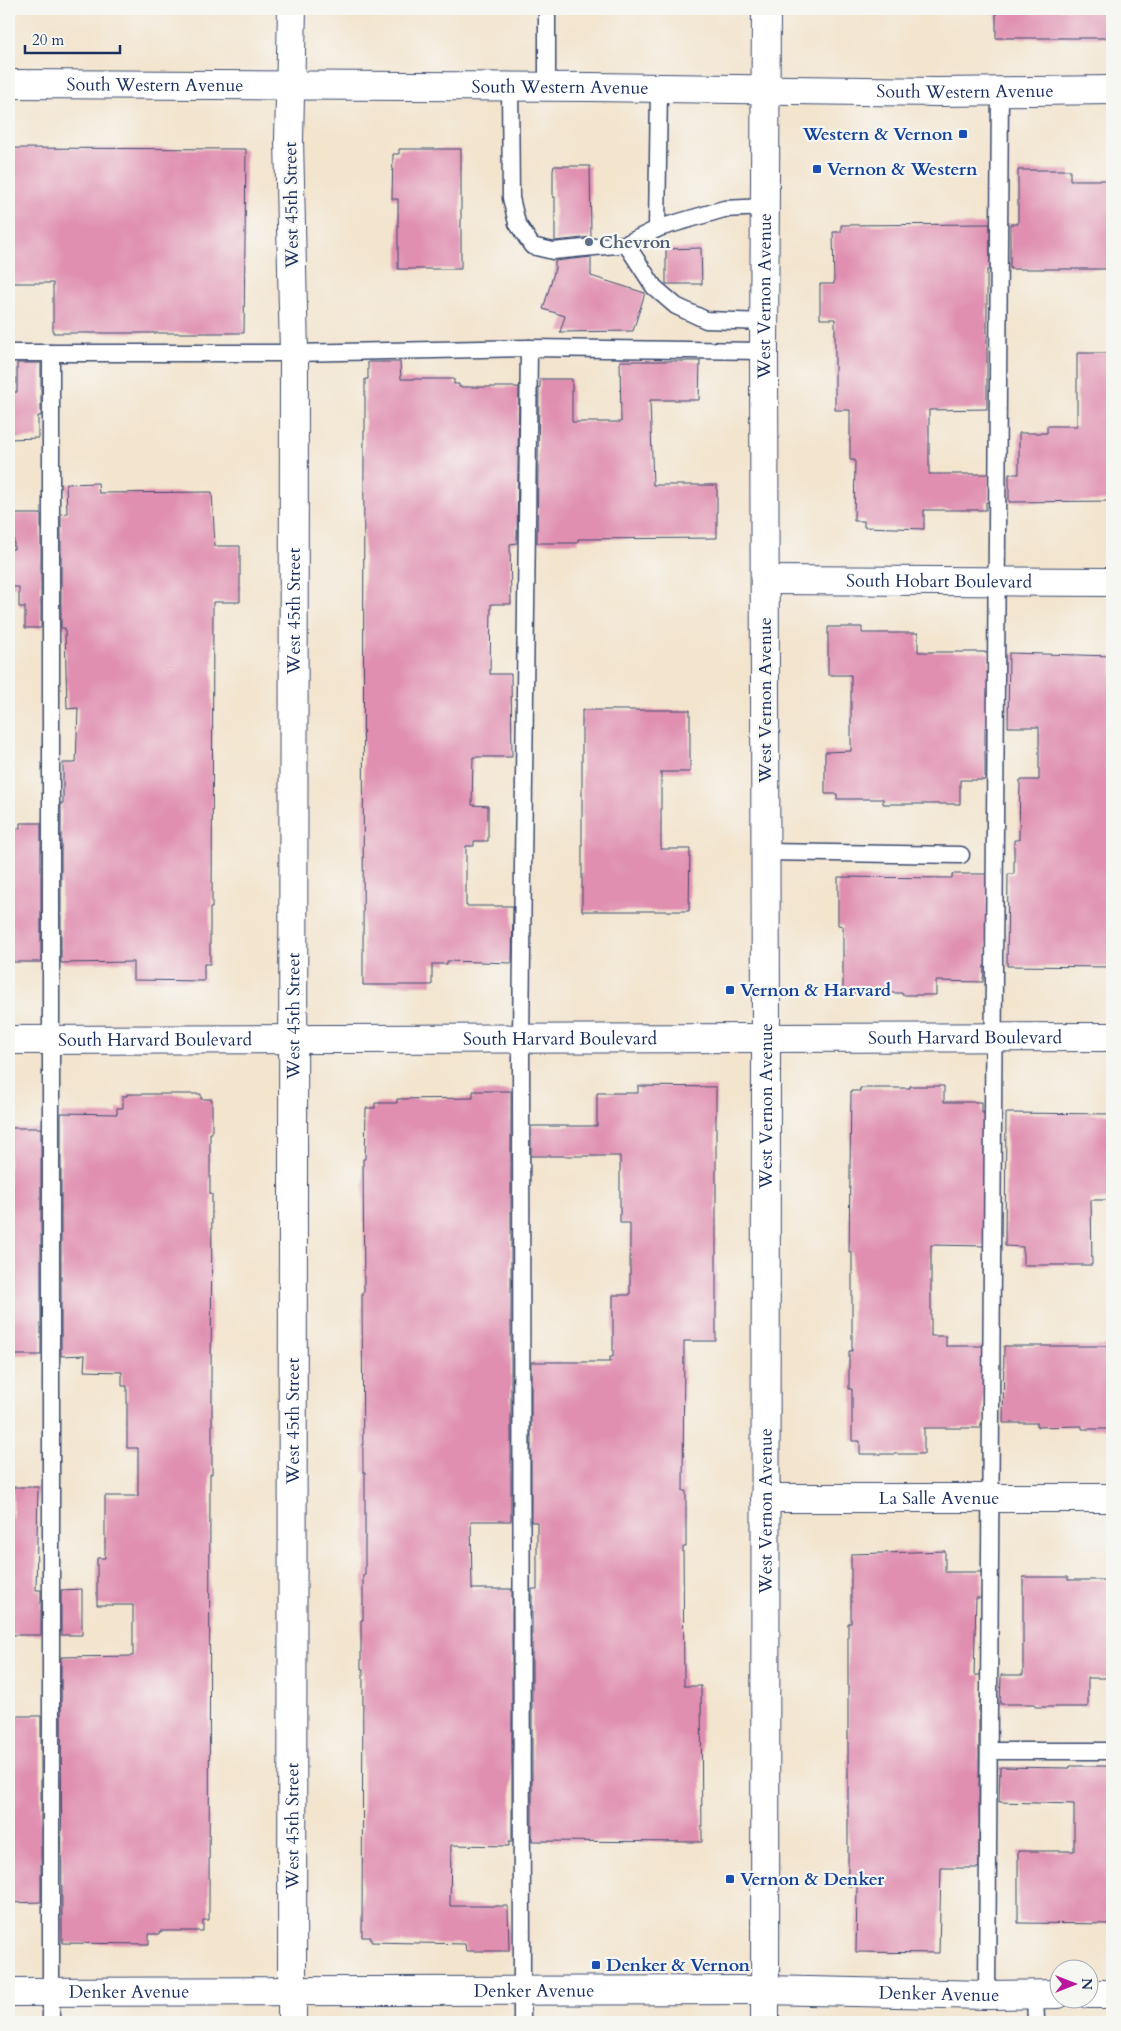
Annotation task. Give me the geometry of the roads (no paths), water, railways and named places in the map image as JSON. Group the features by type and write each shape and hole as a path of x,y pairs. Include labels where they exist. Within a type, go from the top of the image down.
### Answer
{"street":[{"name":"West 45th Street","path":"292,9 289,140 294,353 292,2022"},
{"name":"West Vernon Avenue","path":"765,2022 766,1038 764,351 766,9"},
{"name":"South Western Avenue","path":"9,84 766,90 1112,90"},
{"name":"South Hobart Boulevard","path":"765,580 1112,582"},
{"name":"South Harvard Boulevard","path":"9,1040 1112,1037"},
{"name":"La Salle Avenue","path":"765,1498 1112,1498"},
{"name":"Denker Avenue","path":"9,1992 765,1990 986,1995 1047,1994"},
{"path":"1098,1994 1112,1994"}],"lane":[{"path":"547,9 547,87"},
{"path":"510,87 511,198 517,223 532,246 553,252 626,244 657,229 724,210 765,207"},
{"path":"657,229 659,88"},
{"path":"986,1995 993,1497 1000,582 1000,91"},
{"path":"626,244 654,287 676,306 706,320 765,322"},
{"path":"522,2022 521,1038 529,348"},
{"path":"9,353 294,353 529,348 764,351"},
{"path":"51,353 51,2022"},
{"path":"765,852 961,855"},
{"path":"990,1751 1112,1752"},
{"path":"1036,2022 1047,1994"}],"place":[{"name":"Western & Vernon","path":"963,134"},
{"name":"Vernon & Western","path":"817,169"},
{"name":"Chevron","path":"589,242"},
{"name":"Vernon & Harvard","path":"730,990"},
{"name":"Vernon & Denker","path":"730,1879"},
{"name":"Denker & Vernon","path":"596,1965"}]}
